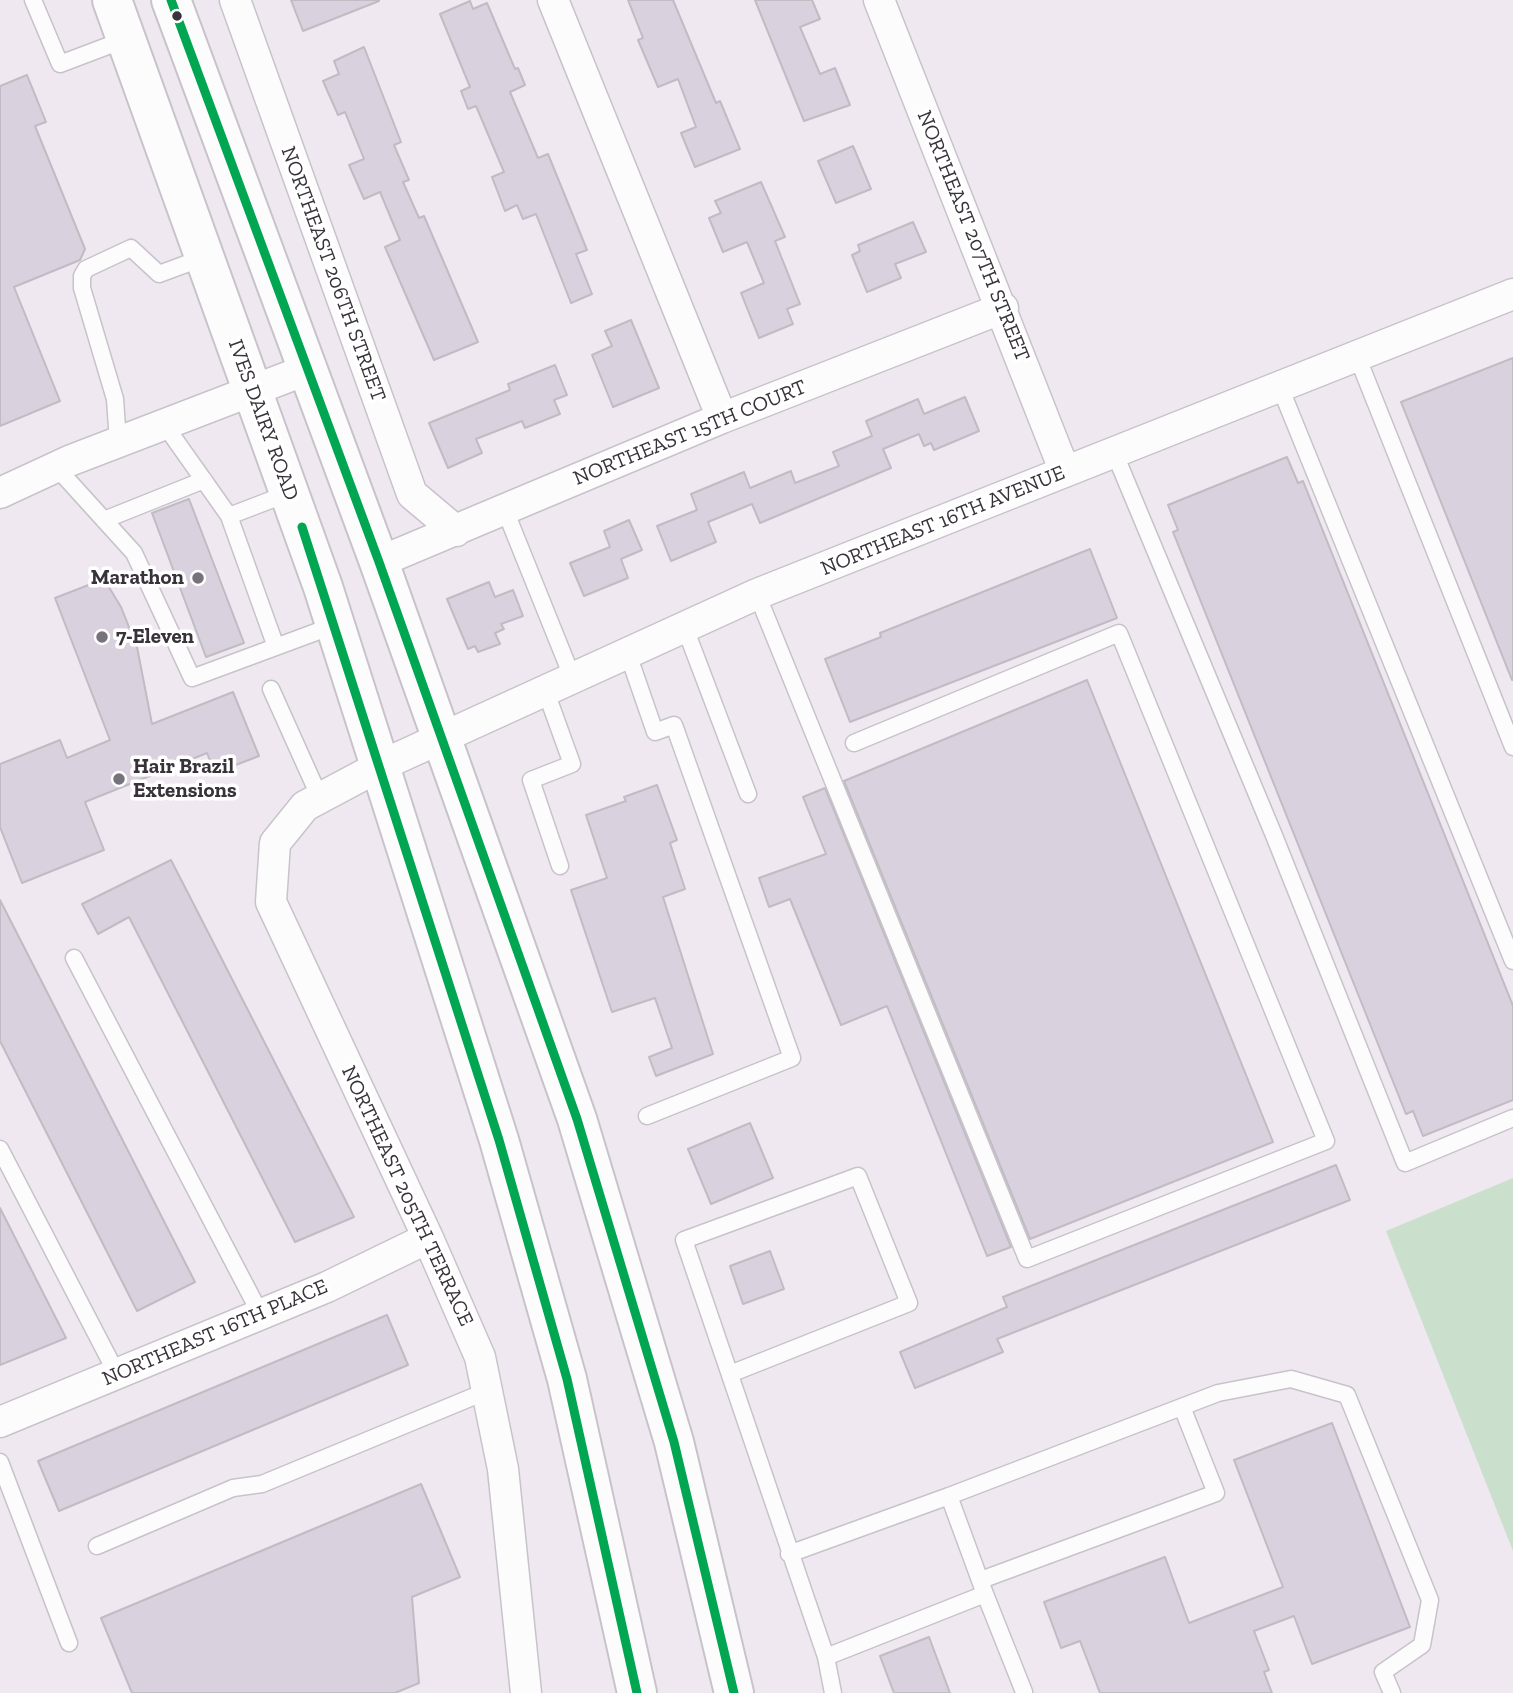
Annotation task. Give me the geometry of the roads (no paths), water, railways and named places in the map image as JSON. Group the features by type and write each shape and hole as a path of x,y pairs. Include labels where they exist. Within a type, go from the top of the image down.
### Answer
{"main road":[{"name":"IVES DAIRY ROAD","path":"112,0 335,625 499,1140 567,1379 595,1492 637,1693"},
{"path":"171,0 379,562 577,1119 674,1442 734,1693"}],"street":[{"name":"NORTHEAST 206TH STREET","path":"235,0 412,494 456,531"},
{"path":"553,0 722,418"},
{"name":"NORTHEAST 207TH STREET","path":"879,0 1003,308 1065,472"},
{"name":"NORTHEAST 16TH AVENUE","path":"380,766 757,594 1513,294"},
{"name":"NORTHEAST 15TH COURT","path":"379,562 722,418 1003,308"},
{"path":"0,492 55,467 306,370"},
{"name":"NORTHEAST 205TH TERRACE","path":"380,766 305,806 275,843 271,902 428,1238 480,1357 503,1469 521,1691"},
{"name":"NORTHEAST 16TH PLACE","path":"0,1422 327,1287 428,1238"}],"lane":[{"path":"33,0 60,64 126,39"},
{"path":"118,442 115,399 82,288 82,276 86,270 131,248 159,274 205,257"},
{"path":"1357,356 1513,747"},
{"path":"1280,387 1513,961"},
{"path":"164,424 229,516 276,647"},
{"path":"1114,452 1268,821 1405,1163 1513,1118"},
{"path":"55,467 134,553 192,678 335,625"},
{"path":"104,520 204,480"},
{"path":"229,516 290,493"},
{"path":"505,510 573,679"},
{"path":"757,594 1027,1259 1326,1141 1119,634 854,743"},
{"path":"685,628 748,794"},
{"path":"628,654 654,732 674,725 792,1058 647,1116"},
{"path":"271,689 320,798"},
{"path":"546,692 572,764 531,780 560,866"},
{"path":"74,958 261,1315"},
{"path":"0,1149 117,1374"},
{"path":"730,1374 909,1303 858,1176 684,1240 826,1657 833,1693"},
{"path":"789,1554 1218,1393 1292,1379 1347,1395 1430,1600 1422,1645 1383,1672 1392,1693"},
{"path":"97,1546 233,1488 262,1484 487,1391"},
{"path":"826,1657 983,1587 1216,1493 1182,1406"},
{"path":"0,1462 69,1643"},
{"path":"949,1496 1024,1692"}],"place":[{"name":"Marathon","path":"198,578"},
{"name":"7-Eleven","path":"102,637"},
{"name":"Hair Brazil Extensions","path":"119,779"}]}
